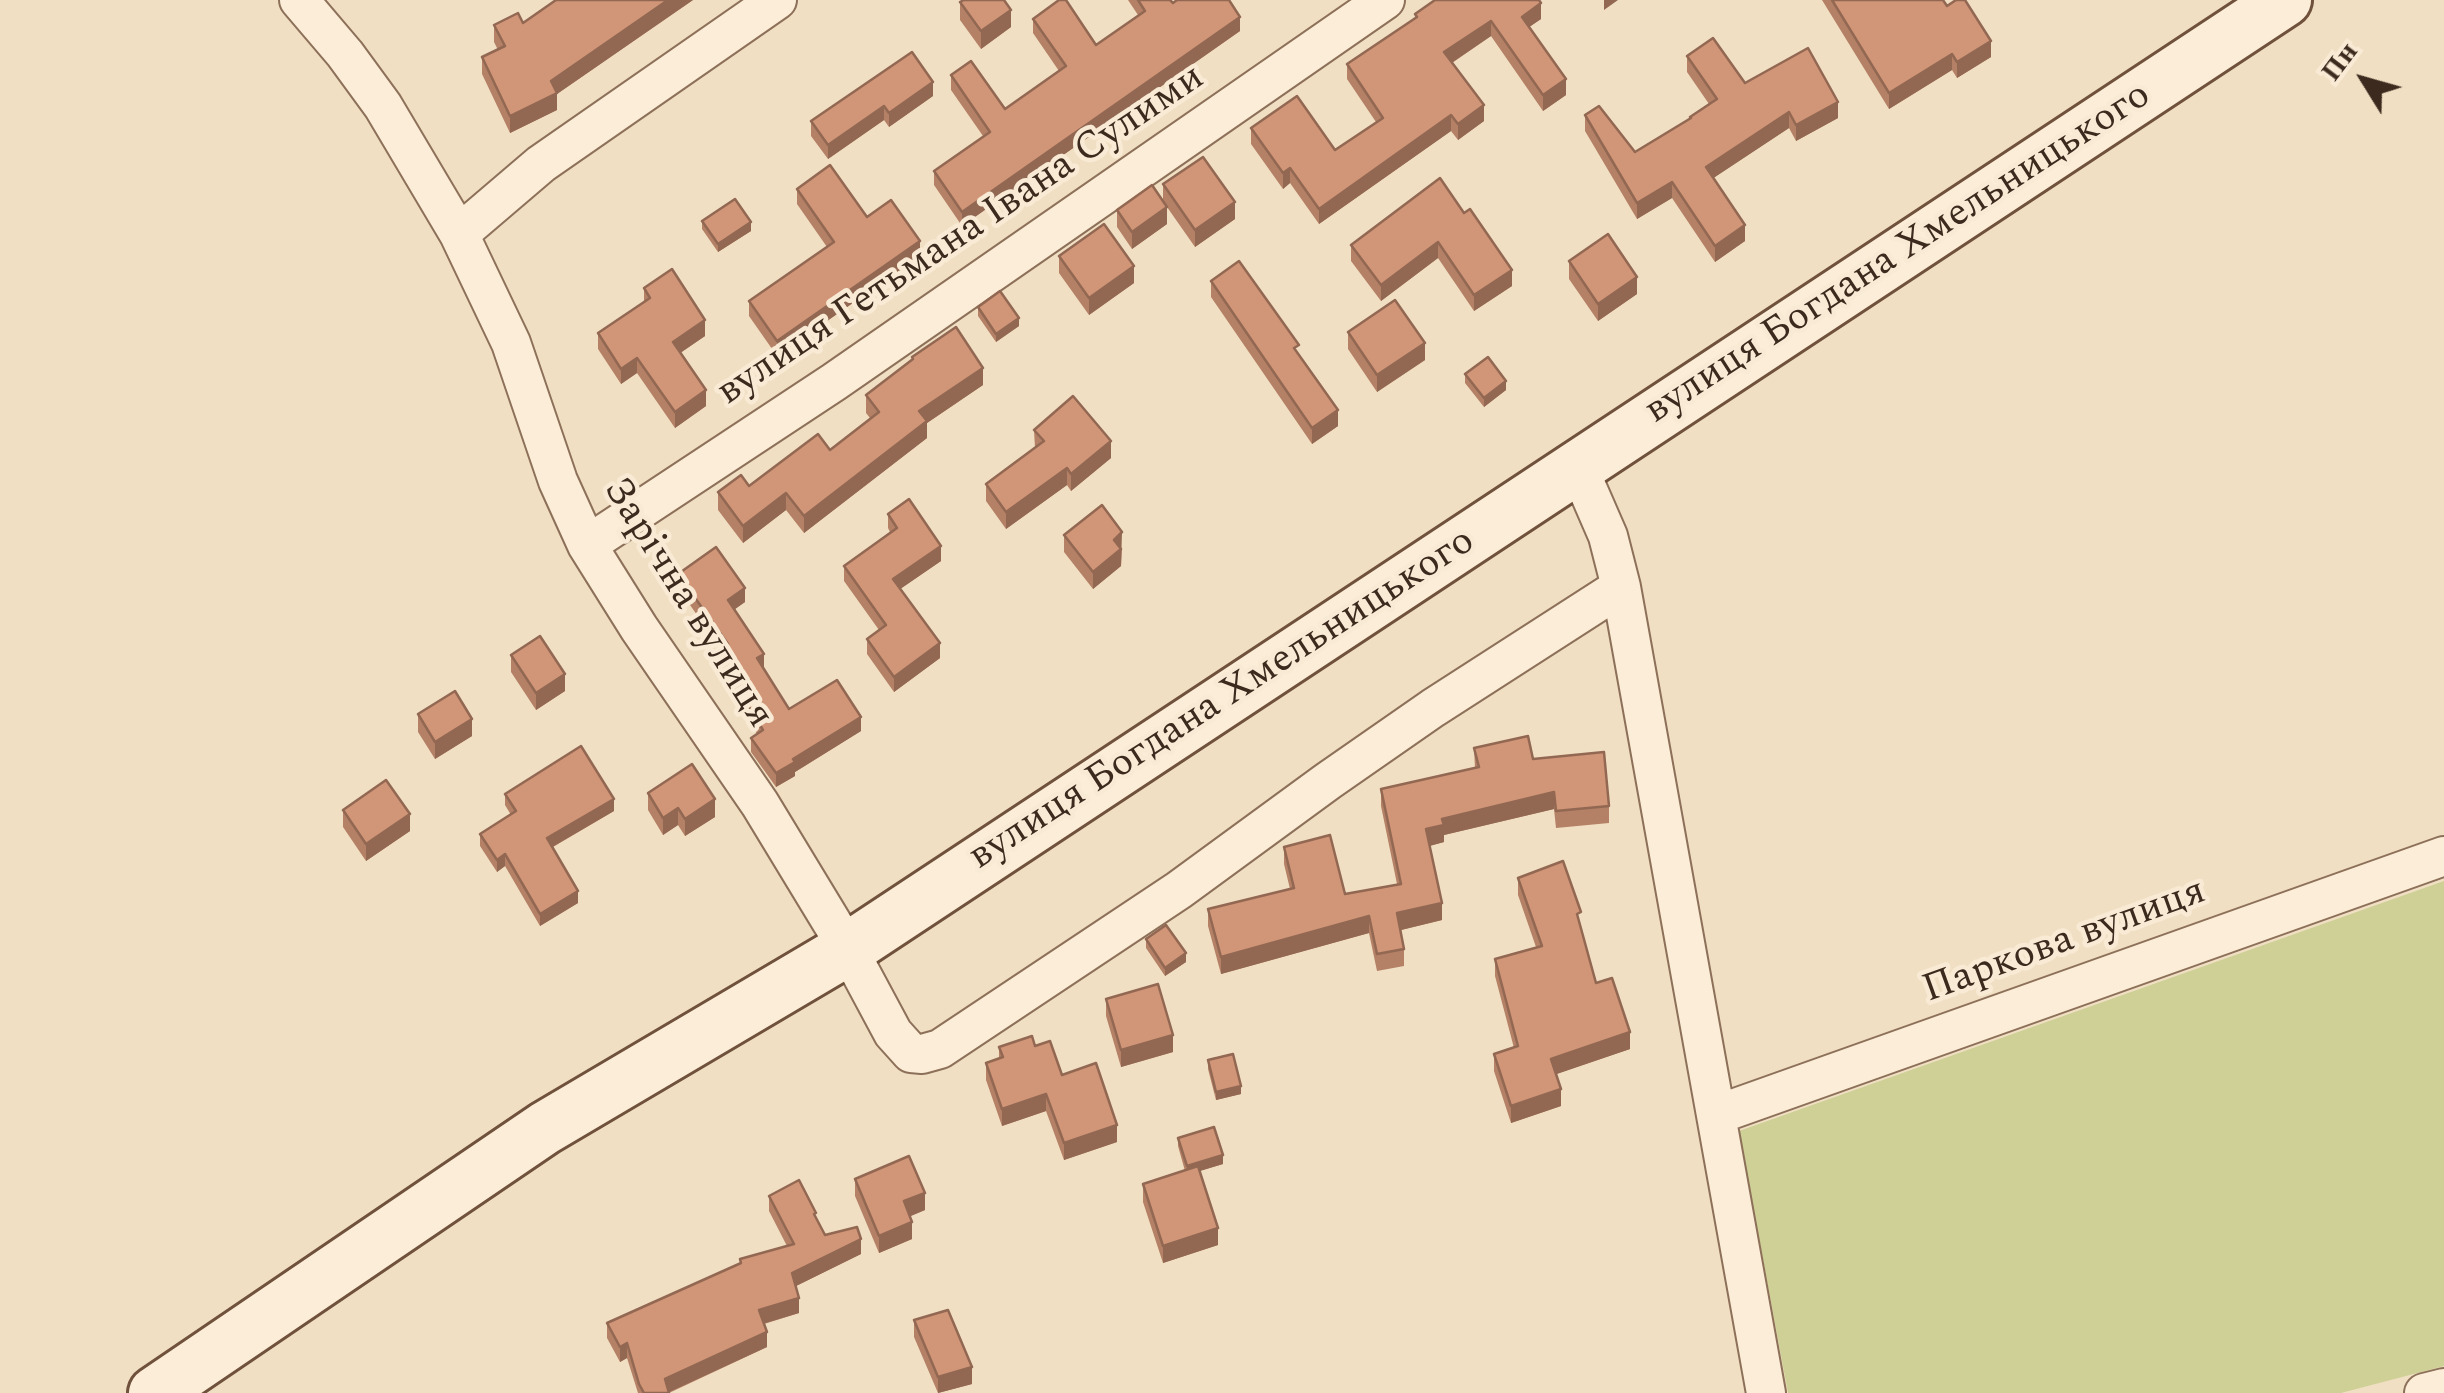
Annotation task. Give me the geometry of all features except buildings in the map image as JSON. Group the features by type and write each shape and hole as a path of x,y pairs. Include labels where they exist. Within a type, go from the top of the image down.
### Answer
{"main road":[{"name":"вулиця Богдана Хмельницького","path":"155,1393 545,1128 848,949 2285,0"}],"street":[{"name":"Зарічна вулиця","path":"300,0 383,106 459,234 511,343 558,481 587,544 639,628 760,804 901,1044 911,1053 940,1049 1179,890 1433,708 1621,586"},
{"path":"459,234 541,164 777,0"},
{"name":"вулиця Гетьмана Івана Сулими","path":"587,544 850,371 1385,0"},
{"path":"1578,467 1608,536 1621,586 1766,1393"},
{"name":"Паркова вулиця","path":"1716,1115 2444,856"},
{"path":"2424,1393 2444,1388"}],"green space":[{"path":"2444,881 2444,1366 2341,1393 1788,1393 1739,1131"}]}
